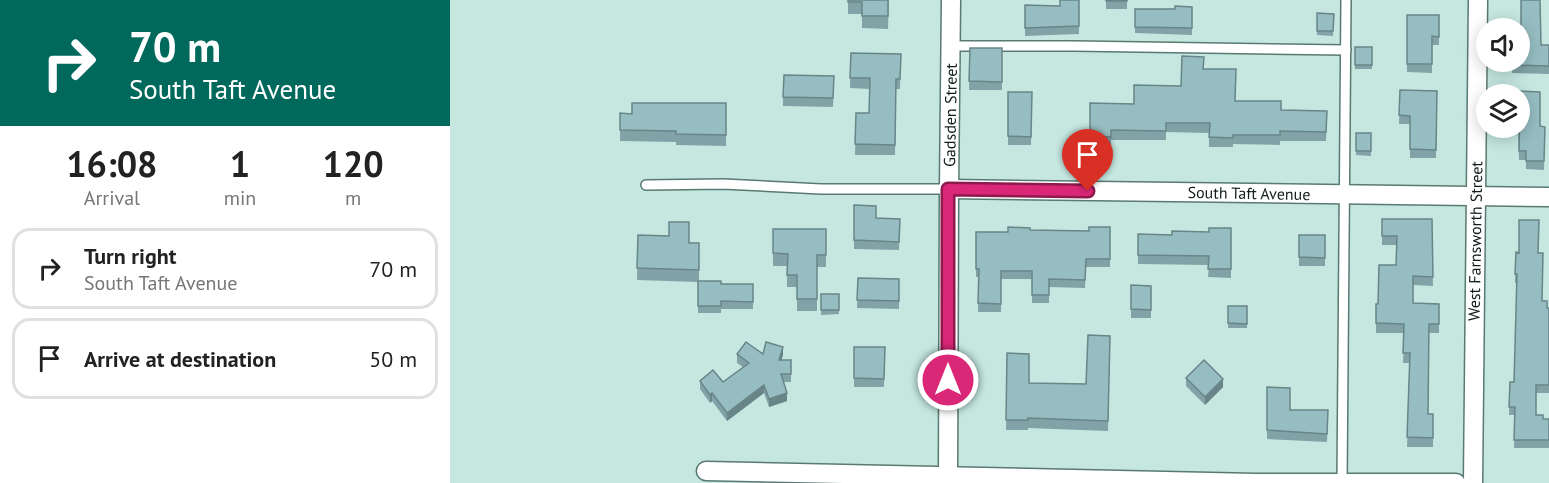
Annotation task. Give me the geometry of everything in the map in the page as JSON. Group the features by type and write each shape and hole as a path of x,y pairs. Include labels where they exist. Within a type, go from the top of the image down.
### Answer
{"street":[{"name":"Gadsden Street","path":"948,479 948,189 951,0"},
{"name":"West Farnsworth Street","path":"1473,483 1478,0"},
{"name":"South Taft Avenue","path":"948,189 1549,197"},
{"path":"706,471 948,479 1456,483"}],"lane":[{"path":"1342,483 1346,0"},
{"path":"951,46 1346,50"},
{"path":"646,185 723,184 820,189 948,189"}],"building":[{"path":"848,0 888,0 888,16 862,16 862,2 848,2"},
{"path":"1060,0 1079,0 1079,26 1025,28 1025,5 1060,6"},
{"path":"1521,0 1540,0 1541,45 1549,45 1549,66 1530,65 1530,18 1521,18"},
{"path":"1175,6 1192,7 1192,28 1135,27 1135,9 1175,9"},
{"path":"1317,13 1334,14 1333,31 1317,31"},
{"path":"1407,15 1439,15 1439,37 1432,36 1432,64 1407,64"},
{"path":"1355,47 1372,47 1372,65 1355,65"},
{"path":"970,48 1002,48 1002,82 969,81"},
{"path":"851,53 901,54 900,79 896,79 895,145 855,144 856,113 869,113 870,78 850,78"},
{"path":"1182,56 1204,57 1203,69 1236,69 1235,101 1281,101 1281,110 1327,111 1326,132 1280,131 1280,135 1209,137 1210,123 1166,123 1166,131 1111,130 1111,137 1090,136 1090,103 1134,104 1134,85 1181,86"},
{"path":"784,75 834,76 833,98 783,97"},
{"path":"1400,90 1437,91 1436,150 1410,149 1410,116 1399,115"},
{"path":"1008,92 1032,92 1031,137 1008,136"},
{"path":"1530,92 1540,92 1540,126 1545,127 1544,161 1526,161 1526,151 1519,151 1519,138 1530,138"},
{"path":"632,103 726,103 726,135 620,130 620,113 632,114"},
{"path":"1356,133 1371,133 1371,151 1356,151"},
{"path":"854,205 876,206 876,218 900,219 899,242 854,240"},
{"path":"1382,219 1432,219 1433,277 1413,276 1413,303 1439,304 1439,324 1429,324 1428,414 1433,414 1433,438 1407,437 1410,353 1403,353 1404,324 1376,323 1379,265 1396,265 1397,236 1382,236"},
{"path":"1519,220 1539,220 1538,253 1543,253 1542,301 1547,301 1547,308 1549,308 1549,385 1536,385 1536,415 1543,415 1543,419 1549,419 1549,440 1514,440 1515,407 1509,407 1510,382 1514,382 1517,274 1515,274 1516,252 1519,253"},
{"path":"669,222 689,222 689,243 699,243 699,270 637,268 638,235 669,236"},
{"path":"1008,227 1030,228 1030,230 1089,231 1089,227 1110,227 1110,259 1086,259 1085,280 1049,279 1049,295 1032,295 1032,271 1001,271 1001,304 978,303 979,269 976,269 976,232 1008,232"},
{"path":"1209,228 1231,228 1231,269 1208,269 1209,256 1138,255 1138,234 1172,235 1172,231 1209,232"},
{"path":"773,229 826,229 826,255 817,255 817,299 797,299 797,275 787,275 788,254 773,253"},
{"path":"1299,235 1325,235 1325,258 1299,257"},
{"path":"858,278 899,279 899,301 857,300"},
{"path":"698,281 753,284 753,302 721,301 721,306 698,306"},
{"path":"1131,285 1151,286 1151,310 1131,309"},
{"path":"821,294 839,294 839,310 821,310"},
{"path":"1228,306 1247,306 1247,324 1228,323"},
{"path":"1088,335 1110,336 1108,421 1028,418 1028,420 1006,420 1007,353 1029,354 1029,383 1086,384"},
{"path":"746,342 763,354 766,342 783,347 779,360 791,360 791,374 781,374 787,393 769,399 764,385 727,413 700,381 713,370 723,382 749,363 737,354"},
{"path":"854,347 885,347 884,379 854,378"},
{"path":"1204,360 1223,379 1205,397 1186,378"},
{"path":"1267,387 1290,388 1290,410 1328,410 1327,434 1267,430"}],"route":[{"path":"948,380 948,189 1088,191"}]}
